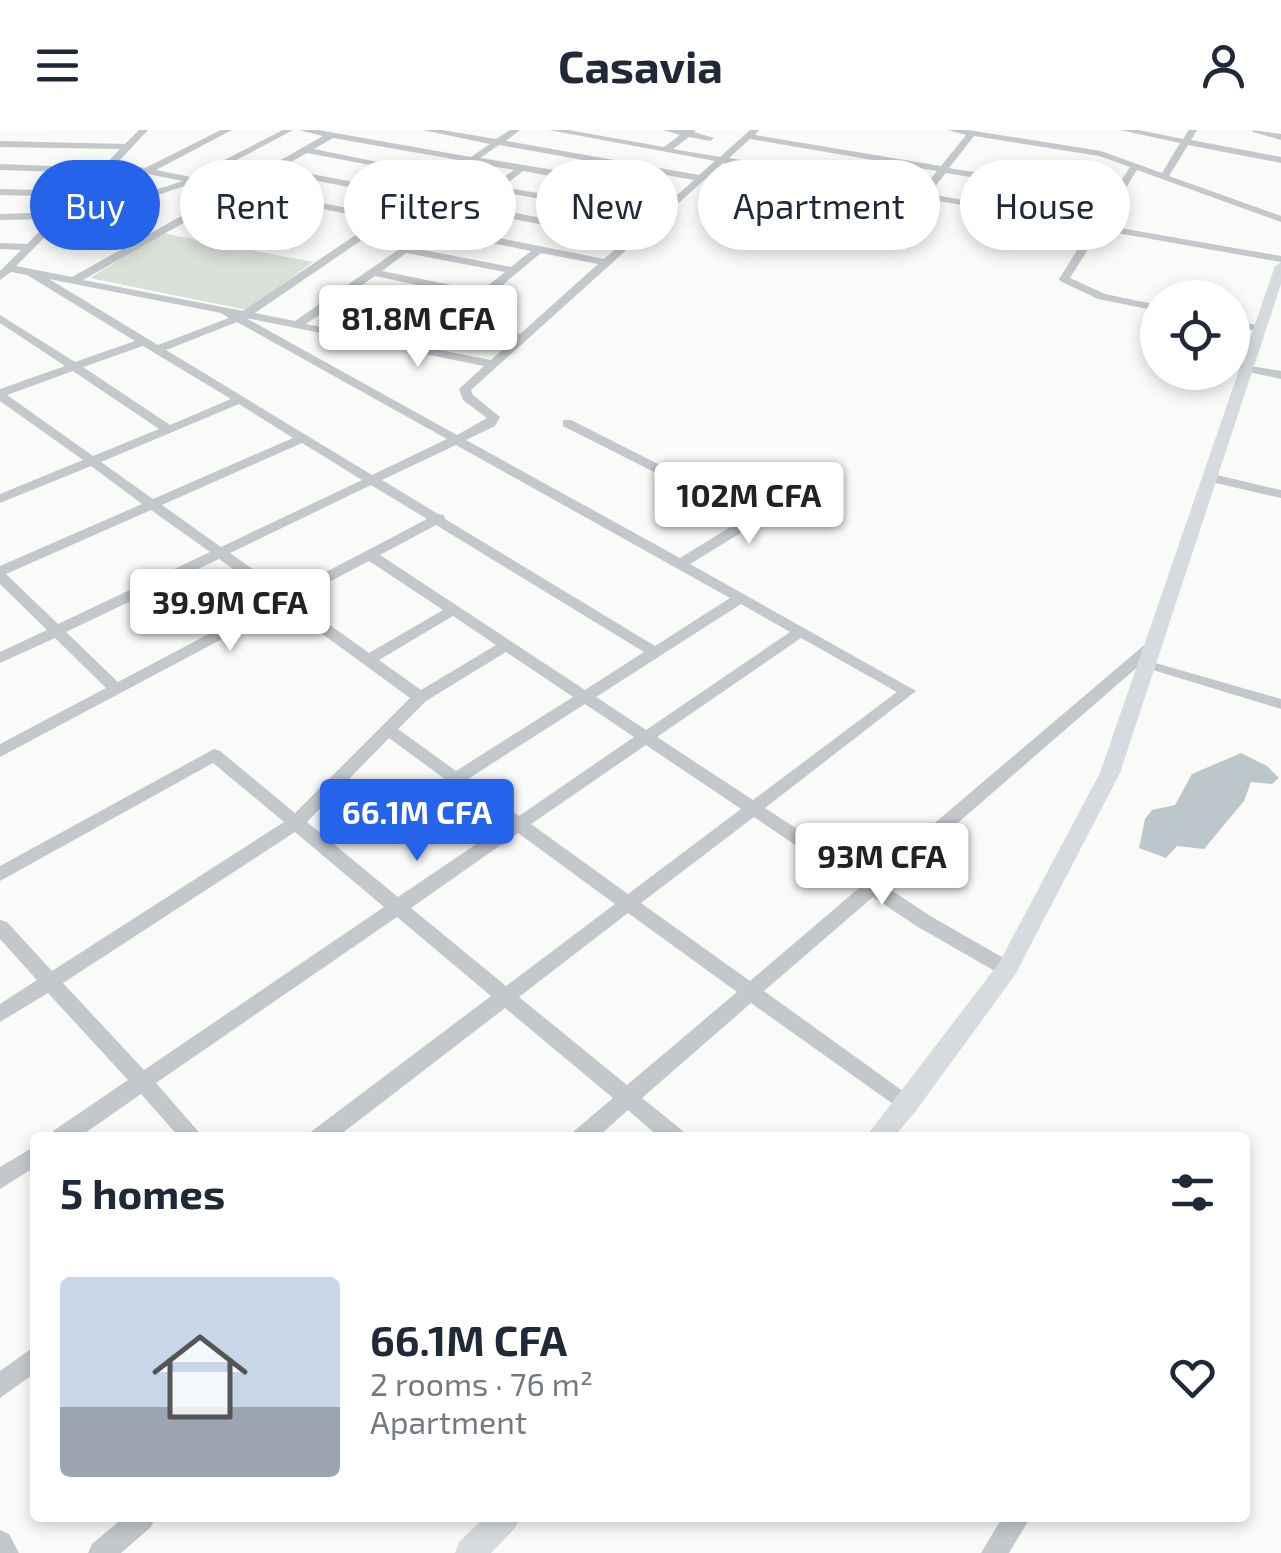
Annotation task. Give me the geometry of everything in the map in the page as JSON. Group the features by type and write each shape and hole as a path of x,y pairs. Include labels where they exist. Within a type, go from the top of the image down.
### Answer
{"main road":[{"path":"1250,348 1256,328 1273,309 1281,262"},
{"path":"883,1132 908,1105 1007,969 1110,772 1237,390"},
{"path":"470,1553 501,1522"}],"street":[{"path":"117,160 144,130"},
{"path":"160,163 228,130"},
{"path":"235,160 289,130"},
{"path":"303,130 472,160 516,130"},
{"path":"427,130 599,160"},
{"path":"554,130 728,160"},
{"path":"666,130 710,138"},
{"path":"952,130 1101,154 1281,219"},
{"path":"1101,154 1116,130"},
{"path":"1124,130 1281,160"},
{"path":"1164,177 1193,130"},
{"path":"1256,130 1281,137"},
{"path":"654,160 689,132"},
{"path":"722,159 752,133 960,172"},
{"path":"940,173 972,133"},
{"path":"287,160 332,135"},
{"path":"2,146 128,147"},
{"path":"306,150 359,160"},
{"path":"415,160 428,152"},
{"path":"1130,175 1135,166"},
{"path":"0,167 30,167"},
{"path":"516,167 536,171"},
{"path":"516,172 522,168"},
{"path":"678,199 698,182"},
{"path":"0,192 30,193"},
{"path":"0,218 30,219"},
{"path":"56,286 73,281 180,221"},
{"path":"1130,232 1281,262"},
{"path":"0,246 30,247"},
{"path":"5,273 30,247"},
{"path":"159,349 242,317 344,247"},
{"path":"297,325 405,250 513,270"},
{"path":"451,322 538,250"},
{"path":"544,250 607,262"},
{"path":"0,658 491,423 494,417 468,397 466,389 621,250"},
{"path":"1083,250 1064,279 1102,297 1140,304"},
{"path":"30,272 656,653"},
{"path":"5,273 30,272 242,317 908,691 750,806 326,1132"},
{"path":"372,272 483,296"},
{"path":"338,297 523,338"},
{"path":"242,317 493,364"},
{"path":"0,318 168,429"},
{"path":"1250,327 1256,328"},
{"path":"0,394 146,340"},
{"path":"1250,369 1281,375"},
{"path":"0,394 420,696"},
{"path":"4,493 242,399"},
{"path":"566,423 755,518"},
{"path":"116,689 0,574 305,437"},
{"path":"1208,478 1281,494"},
{"path":"680,564 796,493"},
{"path":"0,751 439,518"},
{"path":"370,555 871,886 1007,969"},
{"path":"456,779 740,598"},
{"path":"370,659 454,610"},
{"path":"69,1132 800,631"},
{"path":"588,1132 1154,644"},
{"path":"0,1014 296,823 420,696 507,646"},
{"path":"1148,664 1281,704"},
{"path":"388,730 908,1105"},
{"path":"0,874 214,755 669,1132"},
{"path":"0,927 189,1132"},
{"path":"0,1179 30,1158"},
{"path":"0,1386 30,1362"},
{"path":"101,1553 137,1522"},
{"path":"994,1553 1015,1522"},
{"path":"0,1544 6,1553"}],"shaded area":[{"path":"160,234 180,236 180,250 251,250 313,262 247,310 90,278 135,250 160,250"},
{"path":"1241,753 1267,766 1279,778 1272,784 1251,782 1244,801 1204,849 1177,846 1166,858 1139,848 1145,819 1152,810 1175,805 1192,774"}]}
